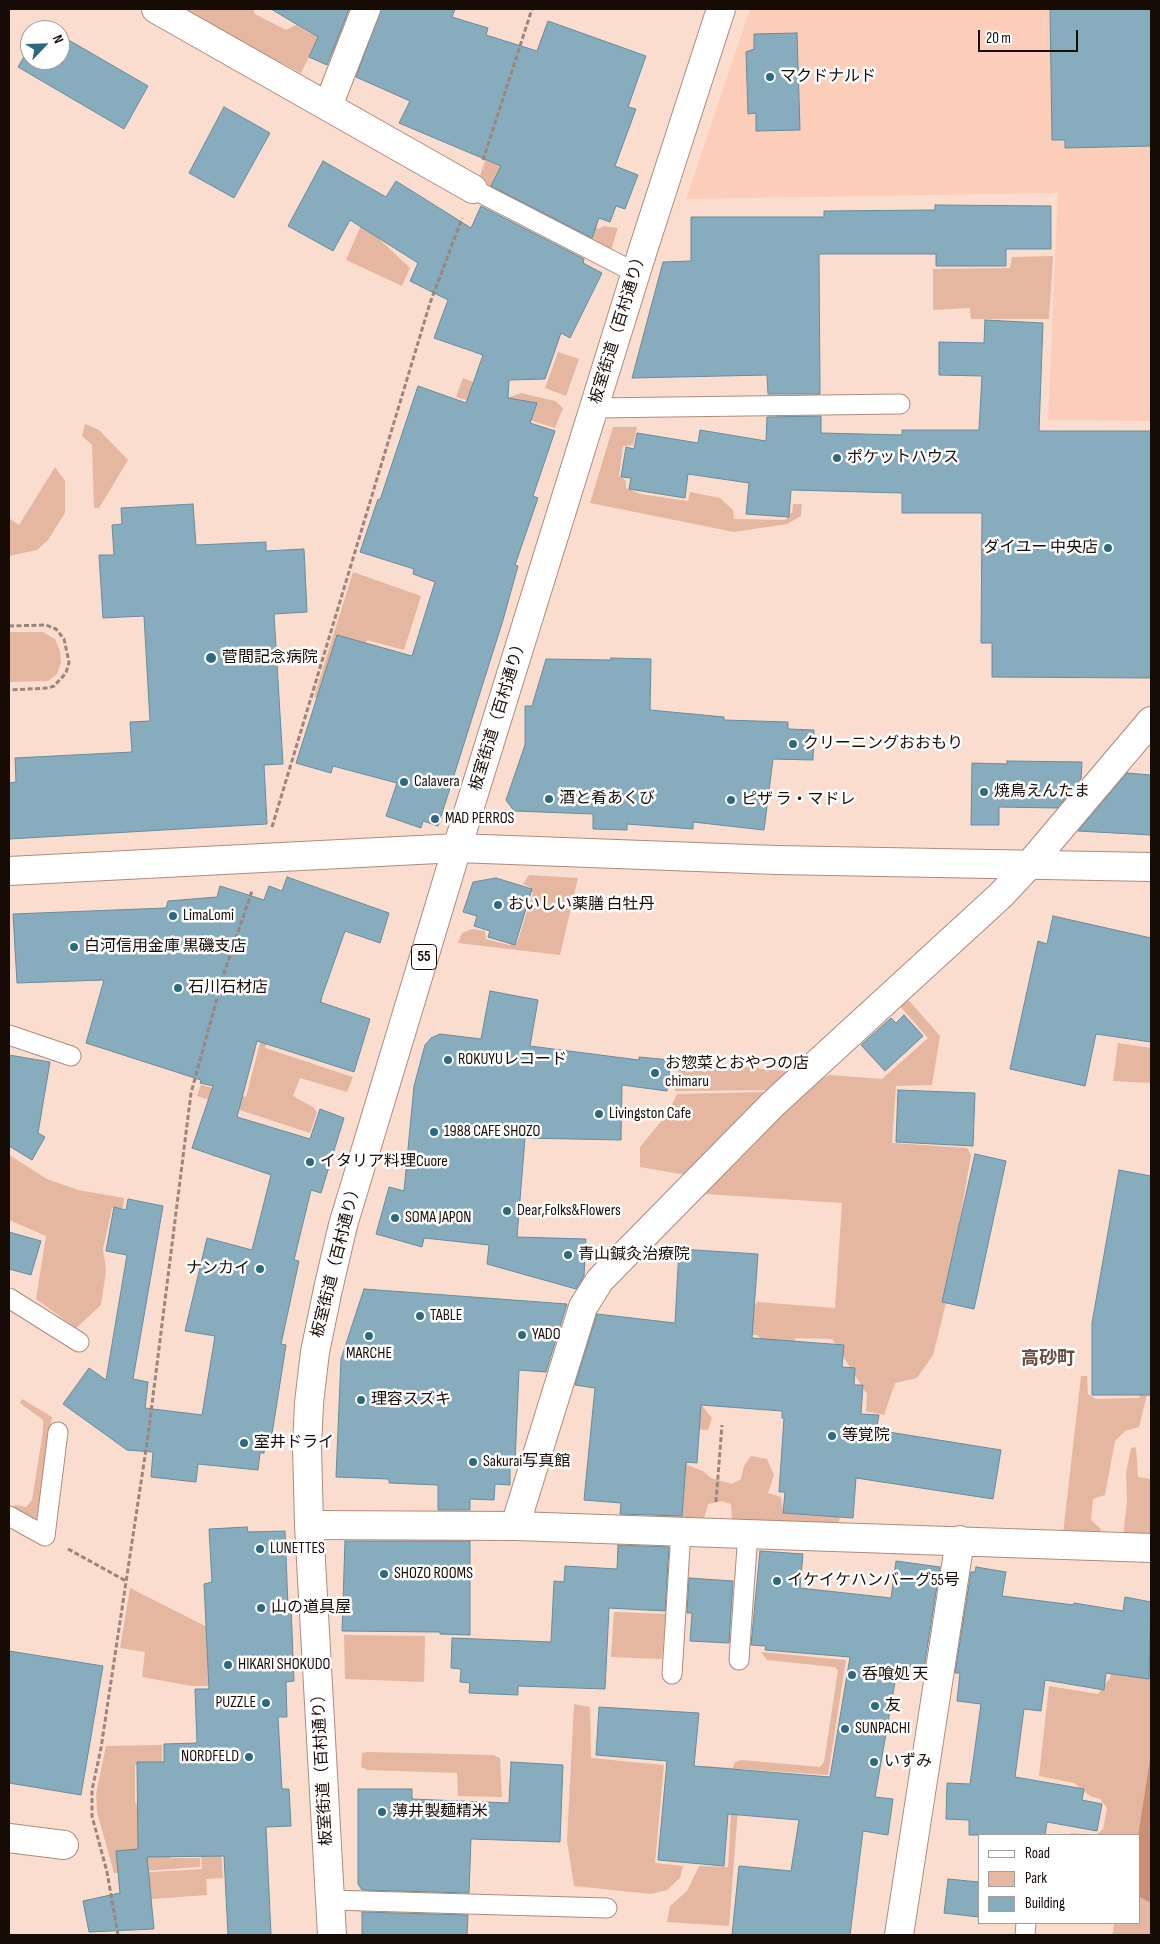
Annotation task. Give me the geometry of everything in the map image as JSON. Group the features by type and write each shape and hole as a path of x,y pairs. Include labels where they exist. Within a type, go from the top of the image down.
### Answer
{"street":[{"path":"156,9 473,189"},
{"path":"328,106 366,9"},
{"name":"板室街道（百村通り）","path":"332,1935 306,1447 309,1403 328,1289 343,1225 457,848 636,273 721,9"},
{"path":"515,1526 583,1307 600,1280 773,1104 1001,895 1140,747 1151,721"},
{"path":"9,870 457,848 776,860 1151,867"},
{"path":"309,1525 515,1526 1151,1548"},
{"path":"899,1935 960,1540"},
{"path":"9,1838 64,1845"}],"lane":[{"path":"473,189 636,273"},
{"path":"594,408 900,404"},
{"path":"9,1035 71,1056"},
{"path":"9,1298 79,1342"},
{"path":"9,1516 45,1536 58,1432"},
{"path":"672,1674 681,1531"},
{"path":"739,1660 748,1534"},
{"path":"330,1900 607,1908"}],"path":[{"path":"118,1935 107,1872 92,1816 92,1790 101,1748 148,1436 191,1093 224,973 262,858 430,303 473,189 532,9"},
{"path":"9,626 46,625 56,629 64,639 69,662 66,673 54,686 9,690"},
{"path":"714,1532 722,1425"},
{"path":"45,1536 126,1581"}],"shaded area":[{"path":"750,9 1151,9 1151,421 1048,420 1058,193 686,199"},
{"path":"1151,1752 1151,1903 1140,1898 1140,1834 1138,1834"}],"green space":[{"path":"177,9 253,9 255,14 286,30 296,25 318,38 338,14 350,20 334,56 314,47 301,73 278,61 273,66"},
{"path":"518,61 506,188 599,229 604,226 618,228 609,256 476,188"},
{"path":"362,223 410,268 402,286 346,260"},
{"path":"1053,256 1049,319 971,319 970,308 933,310 933,269 1010,268 1012,257"},
{"path":"558,352 579,359 566,396 545,388"},
{"path":"463,378 510,397 521,393 555,401 563,408 555,428 456,397"},
{"path":"85,424 99,430 128,460 99,508 94,508 92,445 82,436"},
{"path":"613,427 637,427 633,445 623,446 619,476 626,481 626,488 640,494 688,501 690,492 720,498 733,510 734,519 785,520 792,512 793,504 802,504 801,516 787,524 734,532 590,503"},
{"path":"55,467 65,481 65,513 48,540 37,550 9,556 9,518 19,525"},
{"path":"353,572 421,596 404,650 367,640 355,679 385,719 314,697"},
{"path":"9,632 43,632 55,639 60,651 61,663 57,674 48,681 9,682"},
{"path":"529,875 578,878 560,955 458,943 462,933 472,929 485,931 486,939 509,945 517,943 533,893 530,887 523,884"},
{"path":"269,982 323,998 318,1012 280,1001 265,1048 353,1077 347,1092 300,1078 293,1096 313,1107 317,1112 310,1133 197,1096 201,1085 246,1097 262,1035"},
{"path":"905,996 940,1036 932,1085 896,1086 892,1143 967,1148 971,1155 945,1307 933,1355 917,1378 895,1383 884,1415 866,1411 867,1394 832,1339 796,1338 788,1353 765,1343 757,1335 695,1330 696,1398 712,1418 708,1430 692,1429 687,1465 703,1471 711,1478 732,1484 741,1479 744,1466 751,1456 767,1459 774,1475 768,1493 781,1497 783,1513 840,1517 838,1526 732,1520 731,1504 722,1501 708,1504 704,1518 657,1517 680,1319 752,1311 757,1302 835,1308 842,1203 705,1194 698,1177 640,1167 640,1147 668,1113 677,1094 763,1092 793,1089 830,1075 882,1079 928,1038 898,1004"},
{"path":"1118,1043 1151,1048 1151,1083 1113,1081"},
{"path":"680,1060 791,1072 770,1090 675,1091"},
{"path":"9,1155 47,1179 78,1190 124,1198 123,1208 112,1208 103,1249 106,1271 101,1305 76,1328 36,1299 46,1236 9,1220"},
{"path":"1145,1369 1151,1369 1151,1378 1139,1427 1125,1431 1115,1441 1105,1495 1093,1499 1091,1520 1101,1529 1099,1537 1063,1534 1081,1376 1087,1376 1088,1394 1096,1399 1139,1398 1143,1389"},
{"path":"22,1399 52,1417 40,1510 35,1521 12,1510 15,1505 26,1507 32,1500 43,1431 43,1420 20,1403"},
{"path":"1136,1447 1138,1477 1151,1479 1151,1539 1123,1537 1127,1501 1126,1473 1131,1448"},
{"path":"130,1588 219,1633 207,1646 209,1686 192,1686 142,1677 145,1652 120,1648"},
{"path":"614,1612 666,1614 662,1659 611,1657"},
{"path":"344,1635 425,1636 424,1682 345,1679"},
{"path":"761,1652 846,1660 828,1775 741,1769 729,1926 667,1922 670,1906 687,1891 699,1866 728,1867 732,1797 702,1793 704,1766 733,1768 735,1762 741,1760 820,1767 824,1762 838,1670 834,1667 767,1660"},
{"path":"1126,1660 1151,1664 1151,1752 1138,1834 1097,1834 1103,1829 1107,1808 1100,1799 1090,1796 1074,1783 1039,1776 1049,1686 1098,1694 1110,1678 1113,1662"},
{"path":"574,1704 590,1707 591,1758 664,1765 655,1863 683,1866 680,1878 667,1890 651,1894 574,1886 567,1841"},
{"path":"162,1745 162,1764 135,1765 135,1802 171,1858 200,1858 200,1867 114,1873 97,1812 96,1794 106,1746"},
{"path":"362,1753 493,1755 500,1758 502,1797 458,1796 457,1773 367,1770 361,1767"},
{"path":"220,1835 223,1878 206,1879 207,1895 138,1900 136,1873 202,1869 200,1836"},
{"path":"1140,1898 1151,1903 1151,1935 1110,1935 1113,1933 1114,1924 1140,1924"}],"building":[{"path":"271,9 349,9 327,65 309,57 318,37"},
{"path":"381,9 455,9 452,17 488,28 486,35 537,51 548,21 646,56 628,107 636,109 615,166 638,175 625,209 616,206 610,222 599,218 592,238 491,186 501,166 399,123 410,101 356,77"},
{"path":"1050,9 1151,9 1151,146 1065,148 1065,140 1052,140"},
{"name":"マクドナルド","path":"797,33 800,130 756,131 756,113 748,114 746,52 754,49 754,34"},
{"path":"70,41 148,86 124,129 23,70 70,70"},
{"path":"224,107 270,133 234,198 189,173"},
{"path":"323,161 386,197 396,181 471,228 481,206 584,259 583,263 602,273 570,338 561,333 545,379 509,380 508,398 537,403 530,423 555,431 533,496 538,498 515,565 518,566 503,620 438,826 423,821 421,828 386,816 397,783 333,766 331,773 296,763 337,635 412,656 435,582 413,574 414,569 360,552 378,499 380,500 418,386 466,403 483,355 434,338 448,300 410,281 418,263 350,220 333,251 288,226"},
{"path":"935,205 1051,206 1051,249 1006,249 1006,266 936,266 936,254 819,254 820,394 768,394 767,375 632,378 663,262 691,261 691,217 824,217 824,211 935,210"},
{"path":"985,320 1043,323 1039,431 1151,431 1151,678 992,677 992,643 981,643 982,513 902,513 902,493 791,490 789,517 746,514 749,483 688,474 685,498 629,489 631,478 621,477 626,447 634,449 637,433 698,443 700,430 766,441 767,417 821,416 821,433 902,435 902,430 979,430 982,376 939,375 939,342 984,343"},
{"name":"菅間記念病院","path":"193,504 196,545 266,542 266,551 304,549 307,612 274,614 283,764 264,765 267,824 9,839 9,783 16,782 15,758 132,752 130,722 150,721 144,616 103,618 99,555 114,555 112,525 122,524 121,508"},
{"path":"611,658 651,659 650,710 724,717 724,720 788,722 788,729 814,730 813,760 773,759 764,830 693,822 693,829 627,824 627,830 593,829 593,814 514,811 506,800 525,745 525,706 532,706 546,659 611,660"},
{"path":"1007,761 1082,762 1081,779 1057,808 999,807 999,825 971,825 972,763 1007,764"},
{"path":"1127,773 1151,775 1151,835 1078,831"},
{"path":"287,877 389,913 380,943 345,931 320,1002 370,1019 354,1072 257,1041 237,1117 310,1139 320,1109 344,1118 321,1193 311,1190 294,1260 299,1261 281,1344 286,1345 272,1434 266,1433 264,1453 260,1453 258,1470 198,1464 196,1482 151,1477 153,1452 127,1450 63,1404 89,1368 106,1380 127,1255 106,1251 114,1207 126,1210 128,1199 163,1206 133,1379 148,1382 145,1408 202,1415 215,1336 185,1331 207,1238 252,1250 271,1175 192,1148 213,1086 200,1083 201,1080 86,1043 104,980 17,983 13,914 166,908 168,901 217,897 220,886 264,900 269,886 282,891"},
{"path":"496,878 532,889 515,945 488,937 490,931 474,926 477,916 463,912 473,882"},
{"path":"1053,916 1151,938 1151,1042 1096,1034 1085,1086 1010,1069 1038,941 1047,944"},
{"path":"490,991 538,1000 530,1046 639,1060 639,1057 671,1060 667,1091 622,1085 621,1140 525,1138 517,1237 586,1239 584,1276 576,1289 487,1264 489,1245 424,1238 422,1247 376,1234 389,1187 404,1191 414,1086 425,1045 431,1038 440,1034 481,1039"},
{"path":"904,1015 923,1036 885,1071 861,1045 891,1018 896,1023"},
{"path":"9,1055 50,1062 38,1133 45,1137 32,1160 9,1146"},
{"path":"898,1090 975,1093 973,1146 896,1142"},
{"path":"975,1154 1006,1161 974,1309 942,1302"},
{"path":"1119,1170 1151,1176 1151,1395 1092,1395 1092,1323"},
{"path":"9,1232 41,1241 31,1275 9,1269"},
{"path":"679,1249 758,1254 752,1338 844,1345 842,1367 855,1368 854,1385 863,1385 861,1414 879,1415 876,1430 1001,1450 993,1499 856,1478 853,1518 783,1513 785,1492 779,1492 784,1418 782,1418 782,1411 701,1405 697,1463 686,1462 682,1516 620,1514 621,1503 584,1500 595,1388 575,1385 597,1314 675,1323"},
{"path":"364,1289 567,1304 546,1372 519,1370 515,1462 510,1462 510,1485 495,1484 494,1500 470,1499 470,1510 438,1510 438,1485 389,1483 389,1479 336,1477 341,1359"},
{"path":"247,1527 248,1532 285,1531 288,1607 291,1607 294,1681 286,1682 287,1717 278,1717 282,1789 289,1789 291,1826 266,1827 271,1935 228,1935 224,1856 147,1857 154,1929 89,1932 83,1901 120,1893 116,1851 138,1849 137,1762 164,1762 164,1744 197,1743 195,1689 209,1689 204,1584 212,1582 209,1529"},
{"path":"345,1541 470,1541 470,1635 440,1634 440,1632 342,1631"},
{"path":"618,1545 669,1547 665,1611 609,1608 605,1689 518,1686 518,1695 469,1693 470,1683 460,1682 461,1669 451,1668 452,1638 551,1642 554,1581 564,1582 565,1566 617,1569"},
{"path":"760,1551 803,1554 800,1588 891,1598 896,1561 940,1567 924,1668 898,1665 875,1797 893,1799 888,1835 863,1831 850,1935 732,1935 739,1866 791,1871 799,1820 728,1814 724,1866 658,1860 667,1761 596,1755 599,1707 699,1713 694,1766 830,1777 850,1657 765,1650 766,1646 751,1645"},
{"path":"976,1567 1006,1572 1002,1596 1074,1605 1074,1603 1123,1611 1125,1597 1151,1602 1149,1679 1106,1673 1104,1690 1045,1680 1041,1711 1024,1709 1015,1777 1084,1789 1082,1800 1102,1804 1097,1831 1047,1822 1045,1834 969,1835 969,1820 946,1819 947,1783 970,1784 981,1704 957,1701 960,1673 955,1673 971,1572 975,1572"},
{"path":"689,1578 733,1581 729,1643 690,1641 692,1613 687,1613"},
{"path":"9,1651 103,1666 81,1795 9,1783"},
{"path":"511,1762 563,1765 560,1842 471,1839 469,1893 362,1890 358,1884 358,1789 412,1789 412,1799 509,1803"},
{"path":"948,1879 978,1882 978,1917 944,1913"},
{"path":"362,1912 468,1915 467,1935 362,1935"}],"place":[{"name":"マクドナルド","path":"770,77"},
{"name":"ポケットハウス","path":"837,458"},
{"name":"ダイユー 中央店","path":"1108,548"},
{"name":"菅間記念病院","path":"211,658"},
{"name":"クリーニングおおもり","path":"793,744"},
{"name":"Calavera","path":"404,782"},
{"name":"焼鳥えんたま","path":"984,792"},
{"name":"酒と肴あくび","path":"549,799"},
{"name":"ピザ ラ・マドレ","path":"731,800"},
{"name":"MAD PERROS","path":"435,819"},
{"name":"おいしい薬膳 白牡丹","path":"498,905"},
{"name":"LimaLomi","path":"173,916"},
{"name":"白河信用金庫 黒磯支店","path":"74,947"},
{"name":"石川石材店","path":"178,988"},
{"name":"ROKUYUレコード","path":"448,1060"},
{"name":"お惣菜とおやつの店 chimaru","path":"655,1073"},
{"name":"Livingston Cafe","path":"599,1114"},
{"name":"1988 CAFE SHOZO","path":"434,1132"},
{"name":"イタリア料理Cuore","path":"310,1162"},
{"name":"Dear,Folks&Flowers","path":"507,1211"},
{"name":"SOMA JAPON","path":"395,1218"},
{"name":"青山鍼灸治療院","path":"568,1255"},
{"name":"ナンカイ","path":"260,1269"},
{"name":"TABLE","path":"420,1316"},
{"name":"YADO","path":"522,1335"},
{"name":"MARCHE","path":"369,1336"},
{"name":"理容スズキ","path":"361,1400"},
{"name":"等覚院","path":"832,1436"},
{"name":"室井ドライ","path":"244,1443"},
{"name":"Sakurai写真館","path":"473,1462"},
{"name":"LUNETTES","path":"260,1549"},
{"name":"SHOZO ROOMS","path":"384,1574"},
{"name":"イケイケハンバーグ55号","path":"777,1581"},
{"name":"山の道具屋","path":"261,1608"},
{"name":"HIKARI SHOKUDO","path":"228,1665"},
{"name":"呑喰処 天","path":"852,1675"},
{"name":"PUZZLE","path":"266,1703"},
{"name":"友","path":"875,1706"},
{"name":"SUNPACHI","path":"845,1729"},
{"name":"NORDFELD","path":"249,1757"},
{"name":"いずみ","path":"874,1762"},
{"name":"薄井製麺精米","path":"382,1812"}],"district":[{"name":"高砂町","path":"1048,1359"}]}
